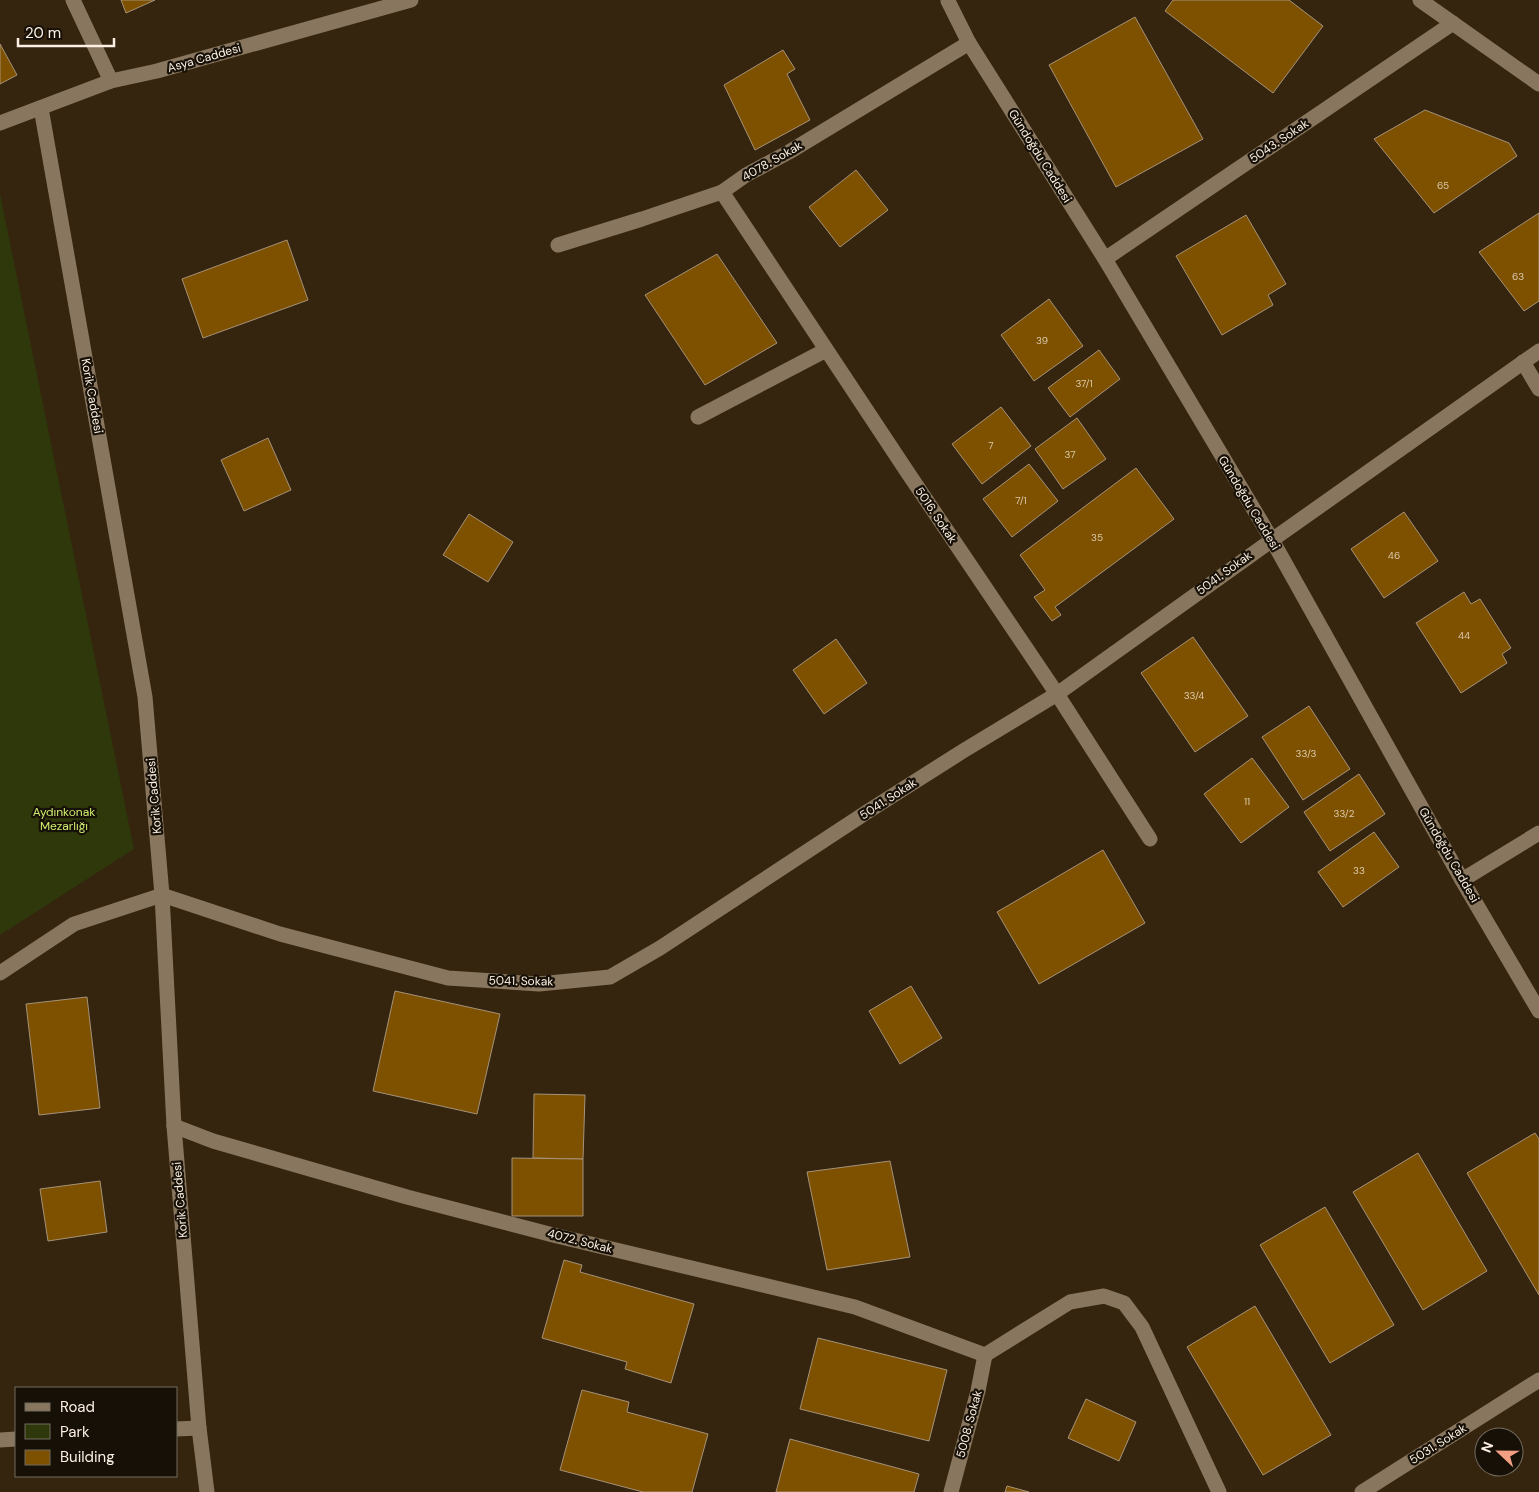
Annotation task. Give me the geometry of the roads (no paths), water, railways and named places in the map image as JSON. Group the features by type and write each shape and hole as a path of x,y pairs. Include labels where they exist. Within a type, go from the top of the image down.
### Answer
{"street":[{"path":"73,0 111,81"},
{"name":"Asya Caddesi","path":"0,123 111,81 157,71 411,0"},
{"name":"Gündoğdu Caddesi","path":"947,0 969,42 1105,259 1272,540 1462,880 1539,1011"},
{"path":"1420,0 1539,84"},
{"name":"5043. Sokak","path":"1105,259 1453,23"},
{"name":"4078. Sokak","path":"558,245 722,192 746,175 789,152 969,42"},
{"name":"Korik Caddesi","path":"41,108 146,697 162,896 174,1126 199,1428 207,1492"},
{"name":"5016. Sokak","path":"722,192 1057,694 1150,839"},
{"path":"698,417 826,350"},
{"name":"5041. Sokak","path":"162,896 280,934 448,978 539,984 610,977 660,948 955,756 1057,694 1539,351"},
{"path":"1523,362 1539,389"},
{"path":"1462,880 1539,833"},
{"path":"0,973 74,924 162,896"},
{"name":"4072. Sokak","path":"174,1126 213,1141 434,1204 553,1235 855,1307 985,1355"},
{"path":"985,1355 1070,1302 1104,1296 1124,1303 1142,1327 1219,1492"},
{"name":"5008. Sokak","path":"952,1492 978,1392 985,1355"},
{"name":"5031. Sokak","path":"1362,1492 1539,1380"},
{"path":"178,1429 199,1428"},
{"path":"0,1440 15,1439"}],"park label":[{"name":"Aydınkonak Mezarlığı","path":"64,819"}]}
